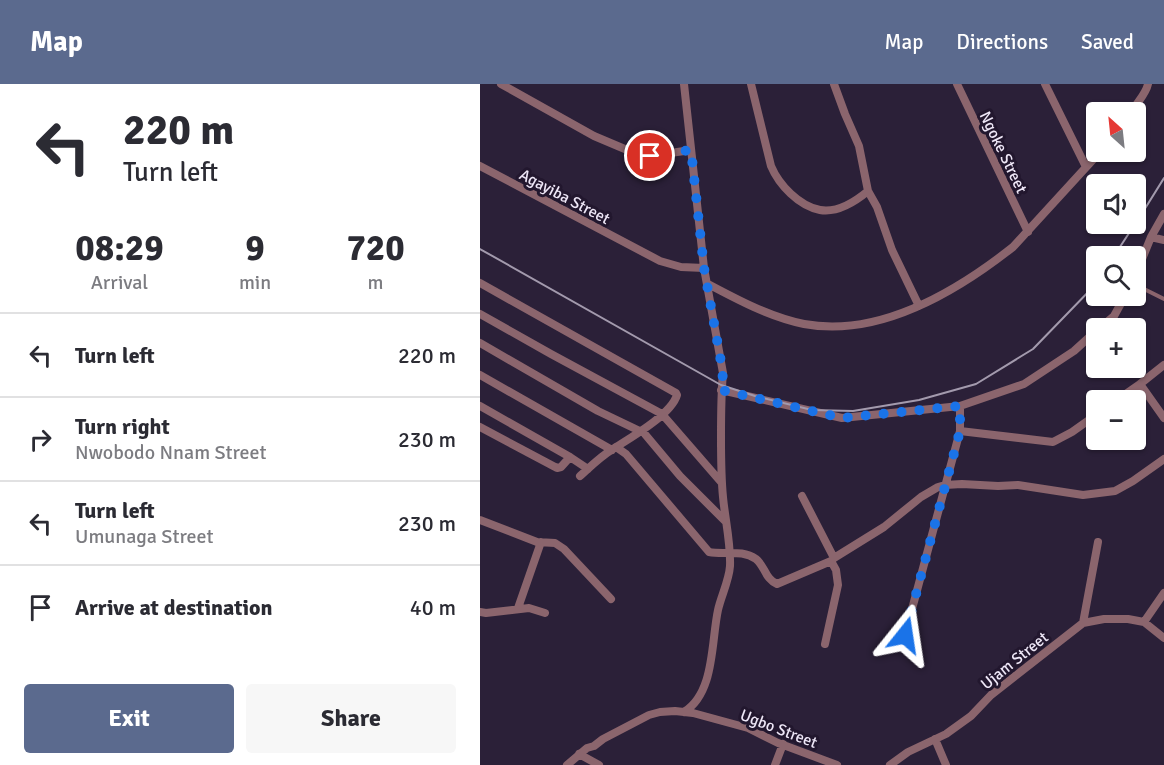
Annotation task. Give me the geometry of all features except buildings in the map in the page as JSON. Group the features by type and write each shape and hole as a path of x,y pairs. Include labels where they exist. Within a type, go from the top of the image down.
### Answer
{"street":[{"path":"501,84 594,136 639,155 650,156 691,150"},
{"path":"684,711 690,708 700,696 707,680 718,611 730,569 721,482 723,373 704,268 686,84"},
{"path":"751,84 771,166 791,195 821,210 837,208 856,201 868,191"},
{"path":"834,84 859,146 868,191 877,207 892,250 919,306"},
{"name":"Ngoke Street","path":"957,84 1028,232"},
{"path":"1045,84 1086,167"},
{"path":"1138,102 1149,84"},
{"path":"708,284 740,301 802,324 845,327 862,325 898,315 952,289 998,260 1013,248 1091,162"},
{"name":"Agayiba Street","path":"480,166 660,261 681,267 704,268"},
{"path":"1146,249 1164,214"},
{"path":"1151,237 1164,240"},
{"path":"480,283 676,393 675,400 662,414 641,432 614,448 580,476"},
{"path":"480,314 662,414 721,482"},
{"path":"721,390 842,418 960,406 1024,384 1086,340"},
{"path":"480,343 598,411 641,432 680,477 725,521"},
{"path":"1131,390 1164,365"},
{"path":"480,375 626,454 709,552 744,552 758,560 769,579 777,584 833,560 884,527 921,497 938,487 962,484 1018,485 1083,495 1094,494 1115,491 1133,482 1164,459"},
{"path":"1140,384 1164,418"},
{"path":"480,406 588,469"},
{"path":"905,635 960,431 960,406"},
{"path":"960,431 1053,442 1086,422"},
{"path":"480,427 557,468 561,467 570,457"},
{"path":"802,496 836,570 838,585 825,644"},
{"path":"480,520 537,542 552,542 560,545 611,599"},
{"path":"518,608 541,542"},
{"path":"1098,542 1083,623 1104,619 1128,619 1144,622 1164,638"},
{"path":"1144,622 1164,593"},
{"path":"480,612 518,608 545,613"},
{"name":"Ujam Street","path":"890,765 908,752 946,734 971,716 991,695 1083,623"},
{"name":"Ugbo Street","path":"567,765 587,748 649,715 684,711 748,728 837,765"},
{"path":"935,739 946,765"},
{"path":"775,765 783,744"},
{"path":"579,754 599,765"}],"lane":[{"path":"1146,290 1164,299"}],"railway":[{"path":"1146,207 1164,178"},
{"path":"1121,246 1128,234"},
{"path":"480,249 721,385 812,410 853,411 919,400 976,384 1033,349 1086,294"}],"route":[{"path":"650,156 691,150 704,268 723,373 721,390 842,418 960,406 960,431 905,635"}]}
